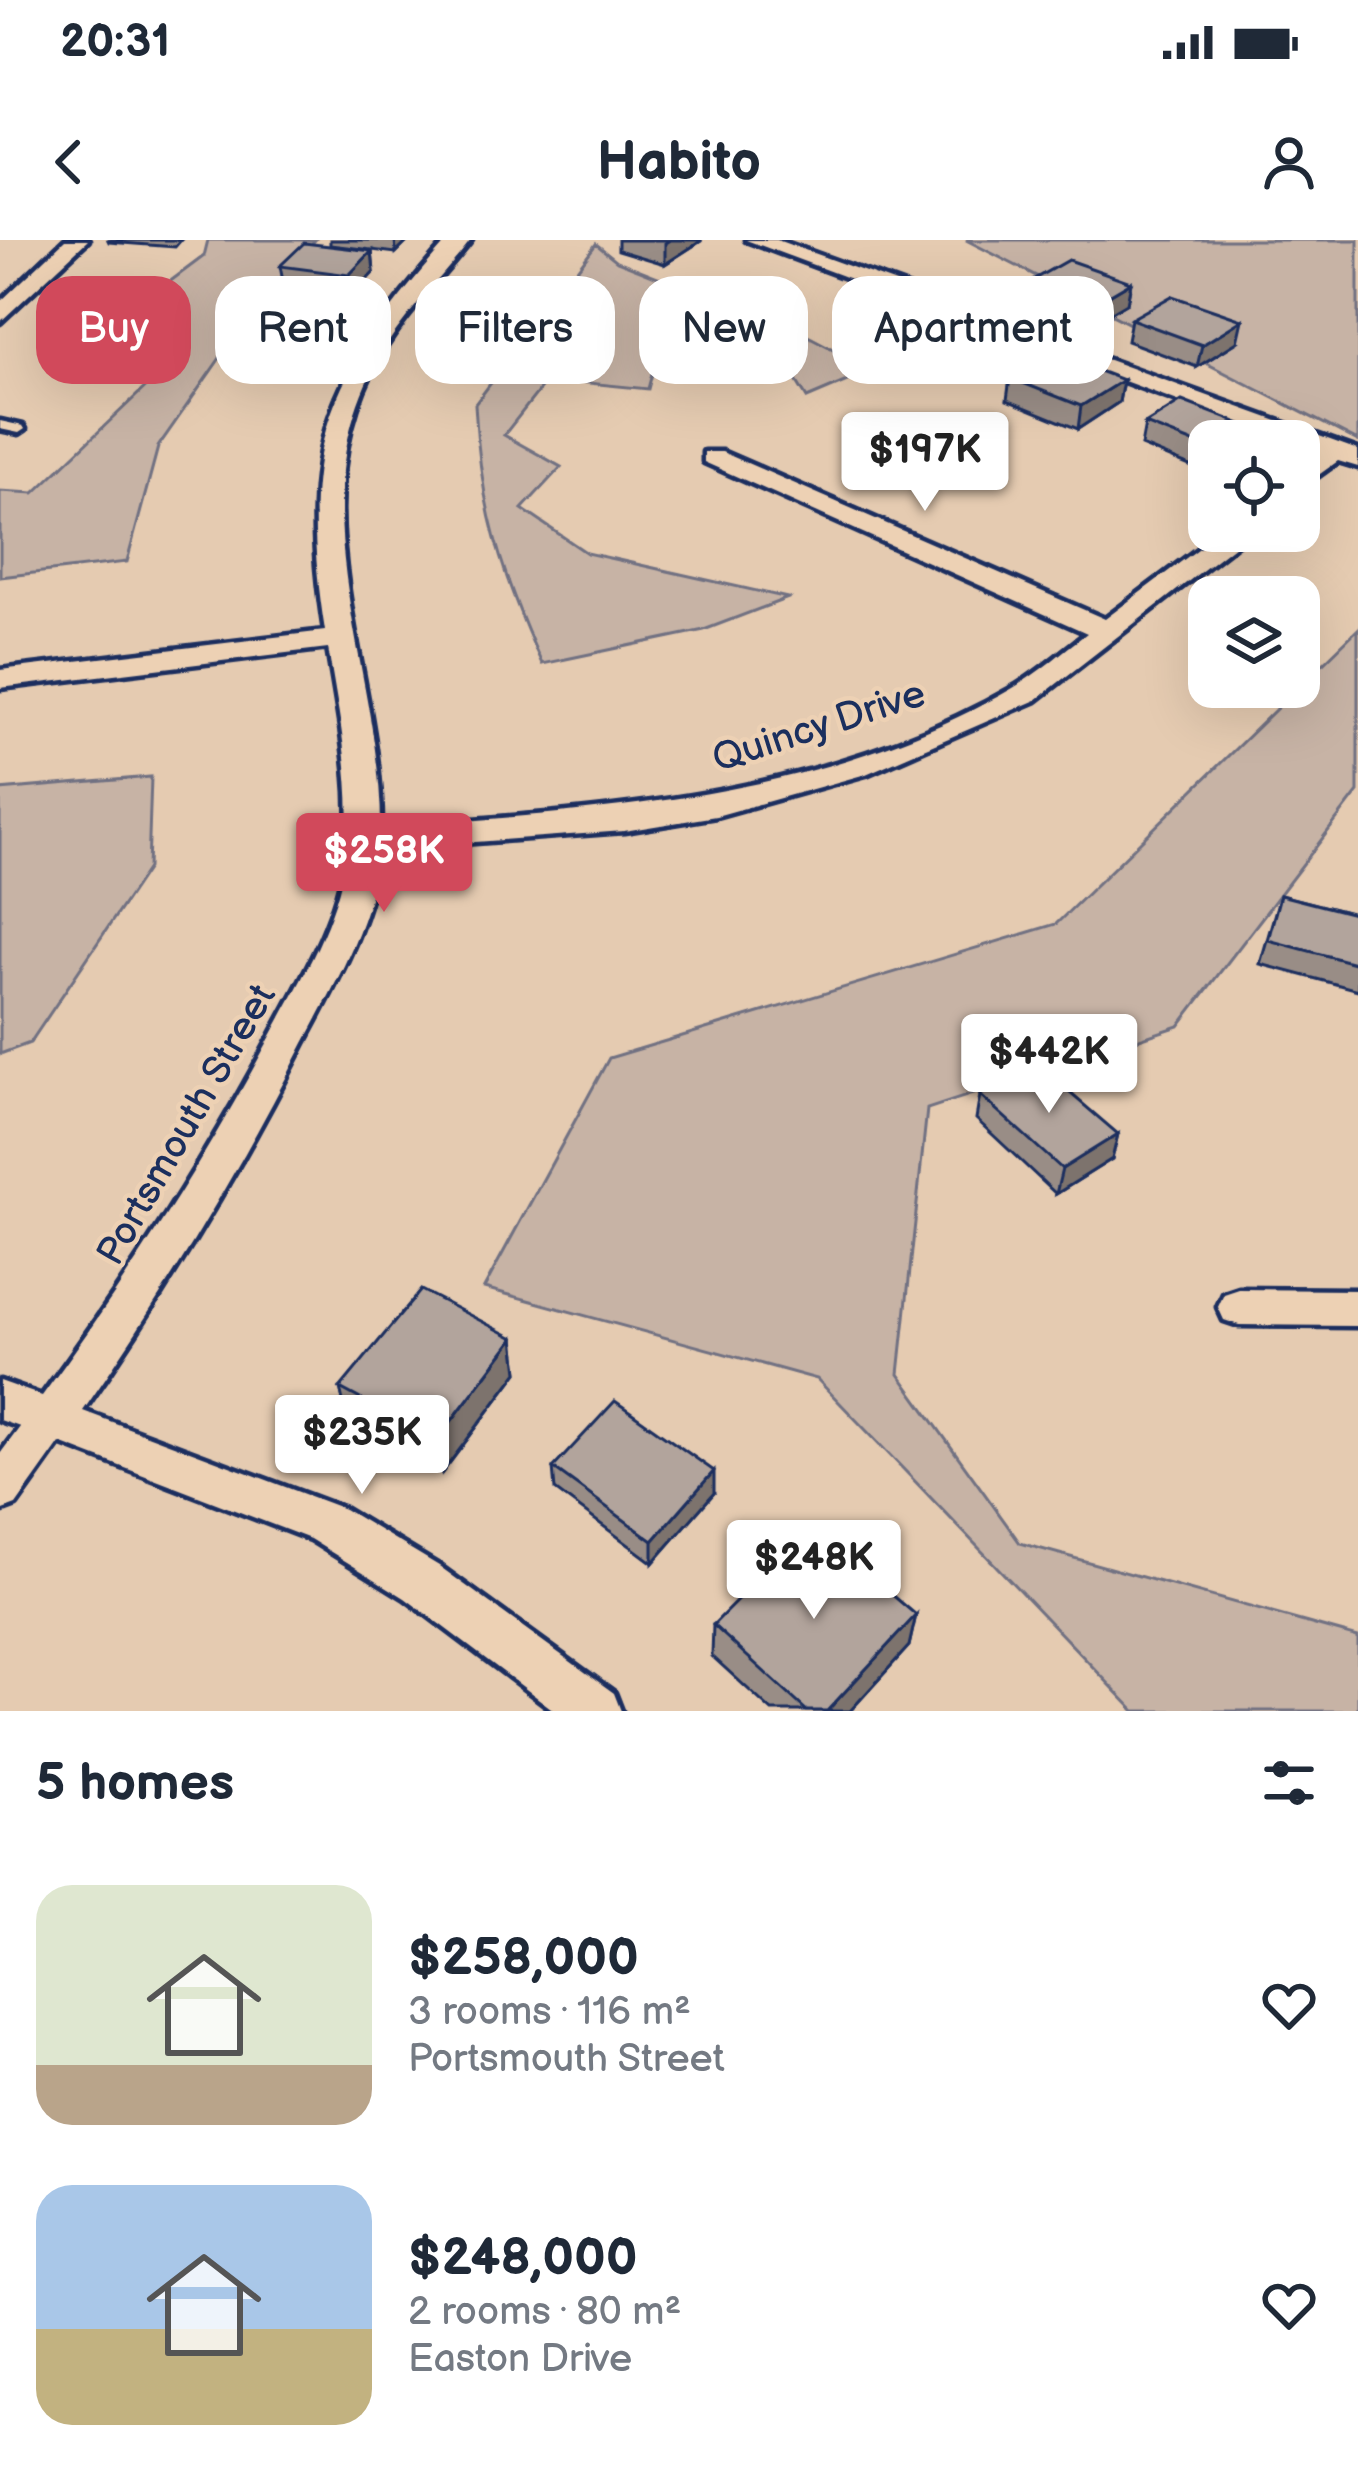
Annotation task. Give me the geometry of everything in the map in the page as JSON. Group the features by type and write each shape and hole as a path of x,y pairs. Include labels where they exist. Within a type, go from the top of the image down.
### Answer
{"street":[{"path":"0,315 77,240"},
{"name":"Portsmouth Street","path":"0,1490 132,1305 266,1084 336,946 360,877 364,775 323,541 329,441 352,381 381,332 460,240"},
{"path":"757,240 1347,454"},
{"path":"1320,469 1347,454"},
{"path":"713,457 1109,632"},
{"name":"Quincy Drive","path":"364,839 624,820 716,806 925,741 1025,694 1212,552"},
{"path":"0,680 340,638"},
{"path":"1239,1307 1358,1309"},
{"path":"0,1400 326,1524 422,1582 596,1711"}],"lane":[{"path":"0,425 19,429"}],"shaded area":[{"path":"208,240 315,240 283,276 215,276 215,365 158,447 127,562 0,577 0,491 34,493 149,384 191,384 191,276 177,276 204,256"},
{"path":"966,240 1358,240 1358,441 1114,316 1114,276 1036,276"},
{"path":"596,244 617,261 655,276 639,276 639,384 649,384 648,389 598,384 615,384 615,276 572,276"},
{"path":"808,336 832,349 832,384 840,384 807,398 798,384 808,384"},
{"path":"490,384 544,384 504,435 561,467 522,509 587,553 788,598 704,630 542,664 515,598 487,507 475,404"},
{"path":"1358,629 1358,792 1179,1026 927,1109 899,1374 1020,1543 1358,1637 1358,1711 1135,1711 817,1379 484,1288 609,1058 1056,924 1277,708 1320,708 1320,666"},
{"path":"151,777 148,868 30,1043 0,1054 0,790"}],"building":[{"path":"304,243 372,251 349,275 280,266"},
{"path":"1068,260 1114,276 1040,276"},
{"path":"1114,276 1131,282 1114,292"},
{"path":"1172,296 1242,320 1202,345 1131,319"},
{"path":"1114,377 1123,380 1081,406 1025,384 1114,384"},
{"path":"1182,401 1231,420 1188,420 1188,441 1145,424"},
{"path":"1280,895 1358,915 1358,964 1268,940"},
{"path":"1035,1063 1118,1134 1062,1169 980,1095"},
{"path":"421,1290 514,1338 437,1440 340,1388"},
{"path":"615,1401 714,1471 653,1541 553,1468"},
{"path":"811,1526 916,1615 827,1711 807,1711 713,1625"}]}
